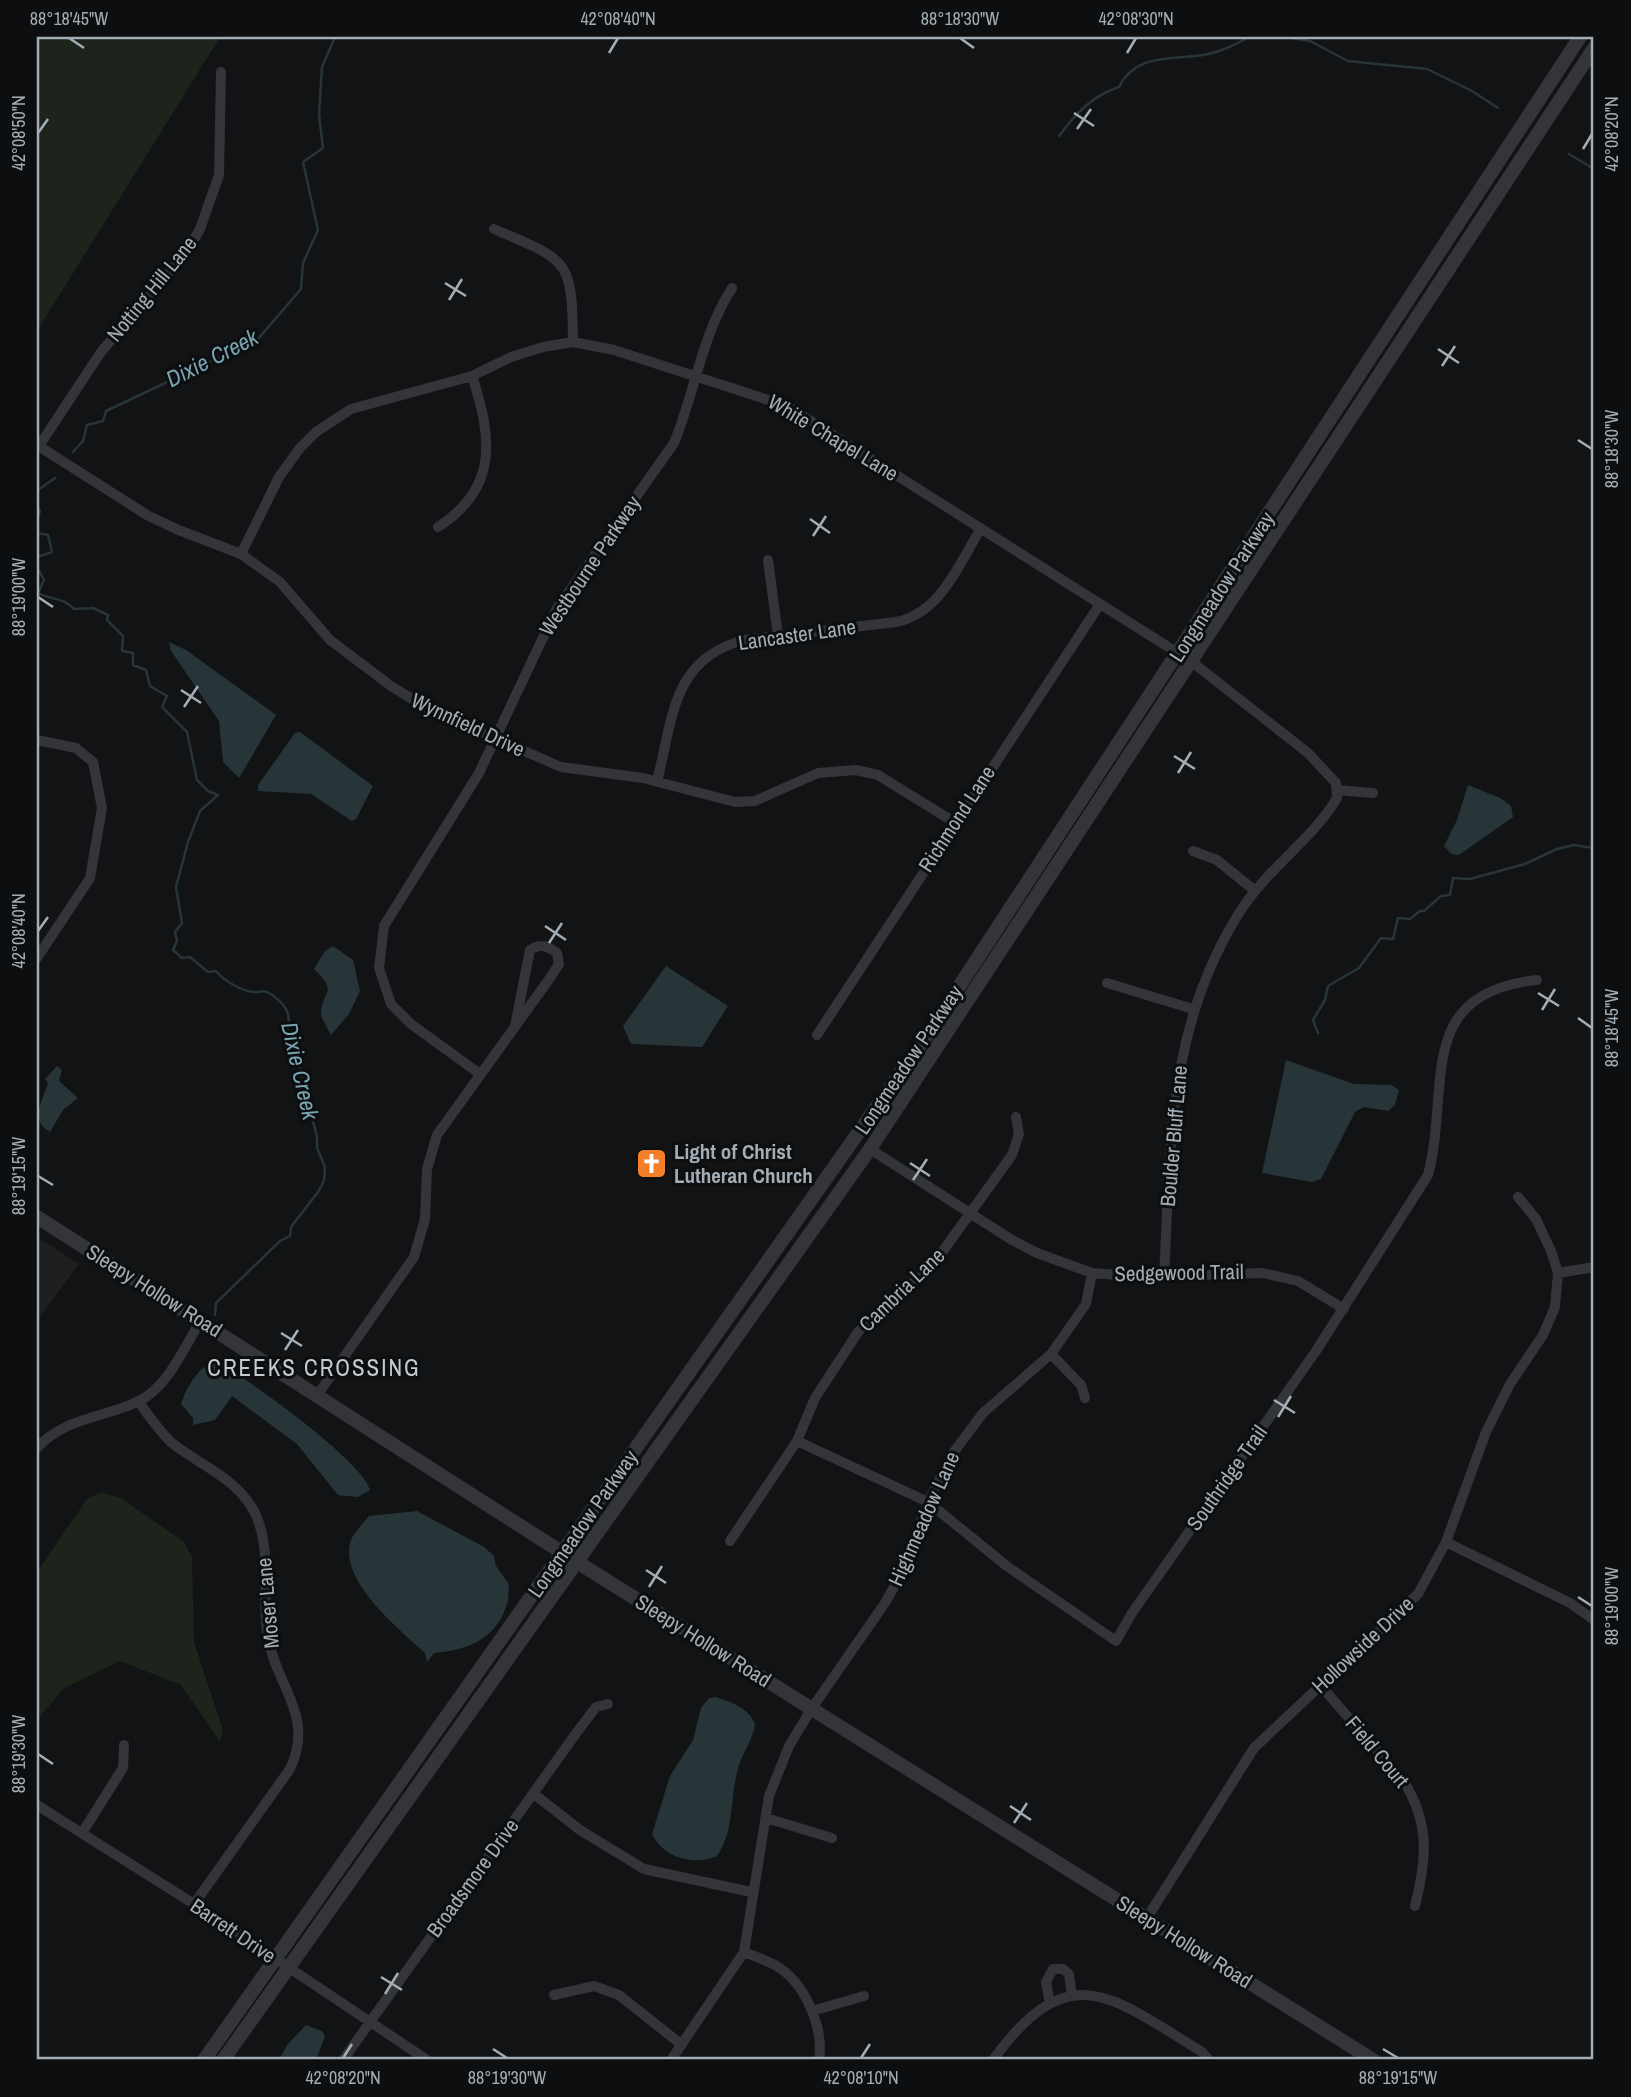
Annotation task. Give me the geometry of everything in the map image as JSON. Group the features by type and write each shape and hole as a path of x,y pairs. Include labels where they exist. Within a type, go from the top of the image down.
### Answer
{"street":[{"name":"Longmeadow Parkway","path":"204,2060 928,1034 1580,37"},
{"name":"Longmeadow Parkway","path":"223,2060 870,1149 1594,48"},
{"name":"Notting Hill Lane","path":"38,445 121,325 188,250 200,229 219,175 221,72"},
{"path":"494,229 544,249 560,265 571,286 573,342"},
{"name":"Westbourne Parkway","path":"480,1074 411,1024 391,1004 381,980 378,956 384,926 392,909 479,773 556,610 674,443 698,376 714,319 732,288"},
{"name":"White Chapel Lane","path":"241,554 279,477 300,448 316,432 351,409 472,376 527,351 573,342 614,350 787,407 1192,662 1308,753 1329,773 1337,790"},
{"path":"438,527 457,515 475,489 488,453 485,417 472,376"},
{"name":"Wynnfield Drive","path":"38,445 147,515 241,554 280,582 330,640 360,664 430,710 561,767 657,781 712,799 755,801 818,773 856,770 878,775 954,822"},
{"name":"Lancaster Lane","path":"657,781 674,704 688,674 724,645 896,622 920,615 940,595 981,528"},
{"path":"768,560 778,636"},
{"name":"Richmond Lane","path":"817,1035 954,822 1100,604"},
{"path":"37,740 76,748 93,762 102,808 90,878 37,958"},
{"path":"1337,790 1373,793"},
{"name":"Boulder Bluff Lane","path":"1164,1277 1172,1107 1193,1009 1217,951 1254,890 1331,807 1337,790"},
{"path":"1193,851 1217,860 1254,890"},
{"path":"317,1394 414,1257 425,1219 427,1170 431,1149 437,1135 516,1026 559,964 557,953 547,946 538,945 530,950 516,1026"},
{"name":"Southridge Trail","path":"797,1441 928,1502 1008,1567 1116,1642 1132,1614 1344,1309 1427,1175 1436,1143 1446,1038 1461,1012 1492,990 1510,983 1537,980"},
{"path":"1107,983 1193,1009"},
{"name":"Cambria Lane","path":"730,1541 797,1441 815,1398 858,1332 930,1269 1012,1155 1019,1134 1016,1118"},
{"name":"Sedgewood Trail","path":"870,1149 971,1215 1037,1254 1092,1273 1164,1277 1249,1272 1283,1276 1314,1289 1344,1309"},
{"path":"1518,1197 1544,1233 1558,1273 1594,1267"},
{"name":"Sleepy Hollow Road","path":"37,1217 577,1562 1373,2060"},
{"name":"Highmeadow Lane","path":"751,1892 769,1796 789,1746 885,1603 903,1571 928,1502 961,1440 984,1413 1051,1354 1086,1304 1092,1273"},
{"name":"Hollowside Drive","path":"1147,1918 1254,1748 1291,1710 1321,1686 1418,1594 1446,1542 1486,1432 1510,1384 1543,1335 1555,1307 1558,1273"},
{"path":"37,1448 60,1429 84,1418 138,1401 161,1382 201,1320"},
{"path":"1051,1354 1081,1385 1085,1398"},
{"name":"Moser Lane","path":"138,1401 172,1442 231,1483 254,1511 264,1550 265,1619 271,1654 294,1705 301,1732 298,1753 290,1769 194,1904"},
{"path":"1446,1542 1570,1603 1594,1620"},
{"name":"Field Court","path":"1321,1686 1403,1780 1414,1798 1421,1815 1424,1850 1415,1906"},
{"name":"Broadsmore Drive","path":"343,2060 596,1707 608,1704"},
{"path":"82,1833 123,1768 124,1745"},
{"path":"534,1794 580,1830 645,1868 751,1892 744,1952 671,2060"},
{"name":"Barrett Drive","path":"37,1805 194,1904 427,2060"},
{"path":"766,1818 832,1838"},
{"path":"744,1952 775,1965 790,1976 812,2011 820,2035 819,2060"},
{"path":"1050,2004 1046,1982 1052,1969 1063,1969 1069,1975 1072,1996"},
{"path":"554,1995 594,1986 619,1995 682,2045"},
{"path":"993,2060 1016,2029 1037,2010 1063,1996 1099,1994 1126,2004 1202,2052 1209,2060"},
{"path":"812,2011 864,1996"}],"shaded area":[{"path":"37,37 220,37 37,331"},
{"path":"169,642 186,650 276,715 239,778 223,762 219,721 171,651"},
{"path":"300,732 373,786 356,819 352,821 311,794 258,791 258,785 295,733"},
{"path":"1468,785 1500,798 1511,806 1513,817 1459,855 1451,854 1444,846 1457,820"},
{"path":"333,946 353,960 360,991 349,1014 331,1035 321,1016 328,988 314,969 325,951"},
{"path":"666,966 728,1006 702,1047 631,1044 623,1026"},
{"path":"1286,1060 1354,1084 1391,1085 1399,1090 1395,1105 1388,1111 1364,1107 1355,1112 1321,1179 1312,1182 1262,1173"},
{"path":"57,1066 62,1070 59,1081 78,1098 63,1110 50,1132 40,1122 39,1110 48,1083 45,1079"},
{"path":"37,1237 79,1264 37,1321"},
{"path":"217,1362 277,1402 326,1441 363,1477 370,1490 358,1497 338,1495 297,1444 232,1396 215,1420 193,1425 193,1418 181,1404 183,1398 199,1372"},
{"path":"101,1492 121,1498 184,1542 192,1557 194,1642 223,1730 220,1742 181,1685 120,1661 64,1688 37,1720 37,1572 87,1499"},
{"path":"417,1511 484,1547 494,1556 496,1566 509,1584 504,1613 490,1633 459,1649 434,1653 427,1662 425,1653 374,1604 354,1574 350,1558 351,1540 369,1516"},
{"path":"716,1697 744,1710 755,1724 739,1765 730,1823 723,1845 717,1856 690,1860 664,1849 652,1834 670,1776 693,1740 701,1708 709,1698"},
{"path":"306,2025 322,2031 325,2036 316,2060 279,2060 287,2045"}],"waterway":[{"name":"Dixie Creek","path":"73,452 83,441 87,425 103,421 106,411 258,339 301,289 303,263 318,230 303,162 323,148 319,115 322,67 335,37"},
{"path":"1059,136 1085,106 1119,87 1136,68 1158,60 1214,53 1249,37"},
{"path":"1286,37 1310,41 1348,61 1427,69 1472,91 1498,108"},
{"path":"1569,154 1594,169"},
{"name":"Dixie Creek","path":"37,507 38,490 55,478"},
{"name":"Dixie Creek","path":"37,507 40,511 37,519"},
{"name":"Dixie Creek","path":"37,533 48,535 52,552 37,557"},
{"name":"Dixie Creek","path":"37,567 44,580 38,593 66,602 74,609 93,608 108,615 107,620 123,636 122,651 133,653 133,665 146,670 150,686 167,696 162,707 187,732 197,780 208,791 218,795 200,811 188,842 176,887 182,923 175,932 177,941 173,950 182,958 190,957 208,972 216,971 238,987 254,992 267,992 285,1008 289,1018 287,1029 291,1032 317,1137 317,1148 325,1167 324,1181 291,1227 290,1236 280,1241 216,1303 215,1315"},
{"path":"1318,1033 1313,1020 1325,1000 1328,986 1359,968 1381,938 1393,939 1398,918 1410,919 1441,896 1450,895 1453,878 1470,879 1525,864 1557,849 1574,845 1594,848"}],"place":[{"name":"Light of Christ Lutheran Church","path":"651,1164"}],"district":[{"name":"CREEKS CROSSING","path":"314,1368"}]}
